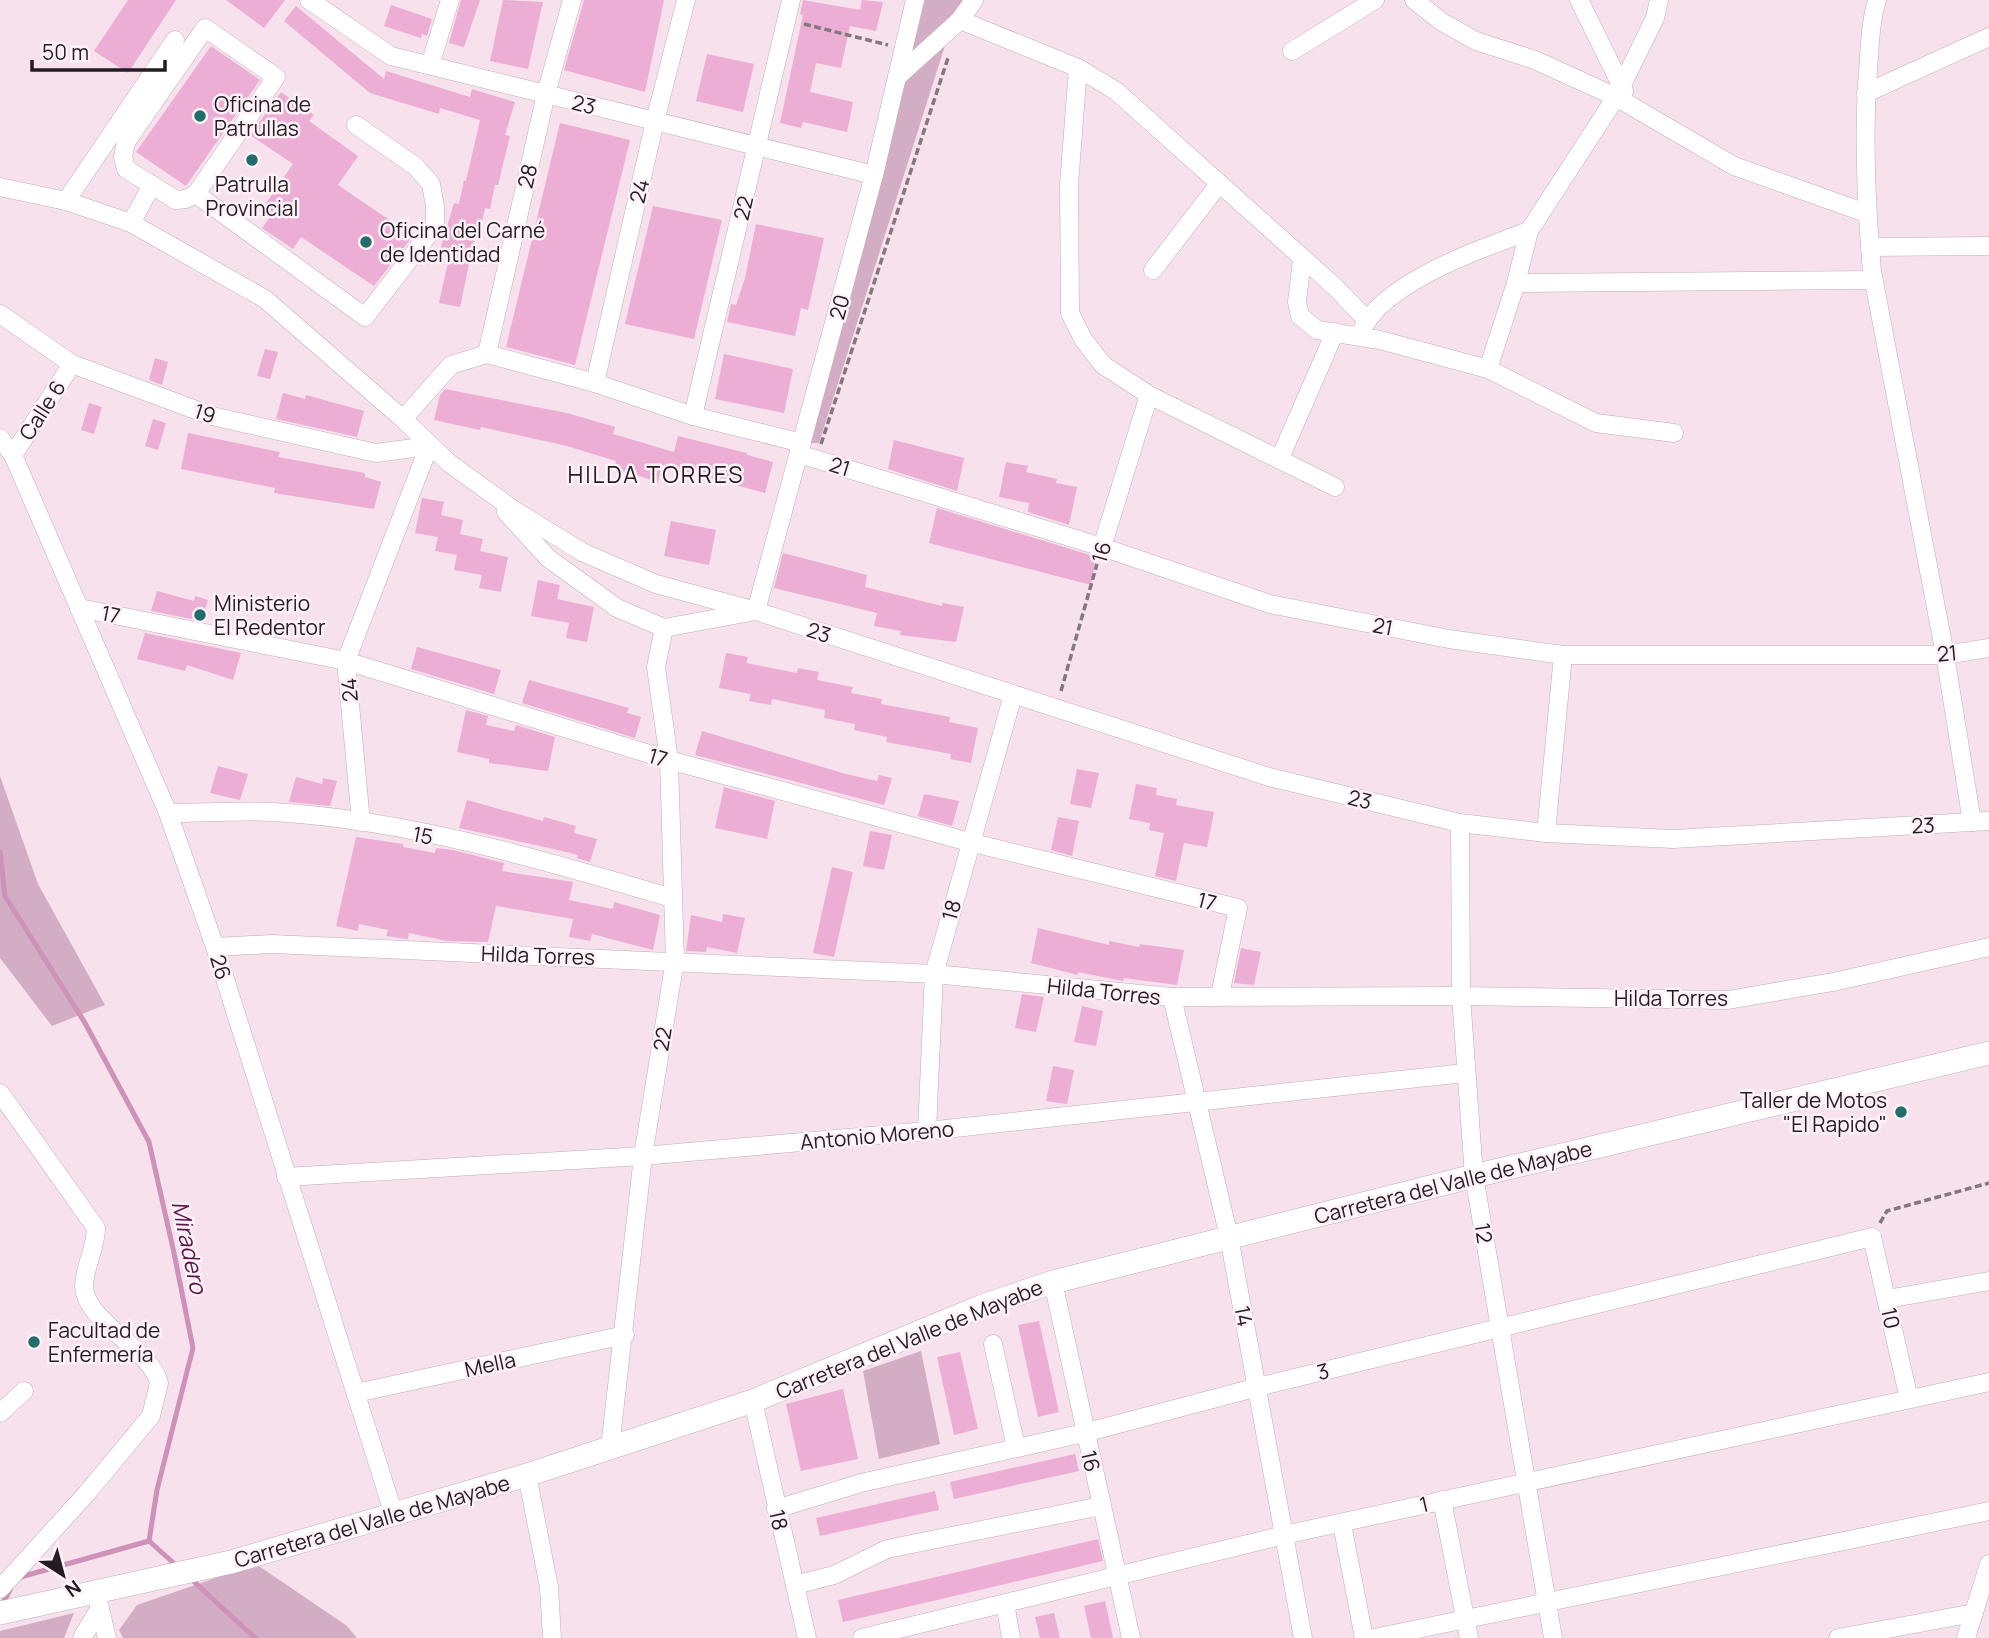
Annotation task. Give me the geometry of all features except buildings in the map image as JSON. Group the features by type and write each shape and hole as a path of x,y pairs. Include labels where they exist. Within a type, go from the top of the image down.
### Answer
{"main road":[{"name":"Carretera del Valle de Mayabe","path":"0,1613 38,1604 98,1601 164,1578 232,1562 527,1475 753,1401 982,1306 1053,1282 1474,1176 1989,1053"}],"street":[{"path":"430,65 450,0"},
{"name":"28","path":"487,354 546,94 572,0"},
{"name":"24","path":"595,383 655,121 686,0"},
{"name":"22","path":"694,416 791,0"},
{"name":"20","path":"756,611 806,452 915,0"},
{"path":"897,76 960,20 974,0"},
{"path":"1292,51 1375,0"},
{"path":"1414,0 1442,22 1476,41 1618,91"},
{"path":"1579,0 1618,91 1632,107 1734,166 1866,213"},
{"path":"1488,369 1516,283 1528,231 1618,91 1655,18 1659,0"},
{"path":"1877,0 1872,17 1866,93 1866,213 1874,280 1945,655 1981,821"},
{"name":"23","path":"319,3 391,56 874,175"},
{"path":"960,20 1079,68 1115,91 1334,286 1367,320"},
{"path":"205,28 276,77 196,194 186,200 176,200 126,169 123,157 126,142 205,28"},
{"path":"1866,93 1989,37"},
{"path":"66,201 176,40"},
{"path":"1079,68 1069,186 1070,313 1083,339 1103,365 1149,395 1335,487"},
{"path":"196,194 365,317 435,226 435,205 431,184 415,166 356,125"},
{"path":"1153,270 1219,184"},
{"path":"131,223 152,185"},
{"name":"23","path":"0,187 66,201 131,223 265,299 403,419 429,446 485,489 582,552 656,584 756,611 1055,710 1269,776 1460,823 1546,833 1673,839 1981,821"},
{"path":"1359,337 1367,320 1409,285 1450,260 1528,231"},
{"path":"1870,247 1989,246"},
{"path":"1302,260 1297,302 1300,316 1317,330 1359,337 1488,369 1596,423 1674,433"},
{"path":"1516,283 1874,280"},
{"name":"19","path":"0,314 72,365 225,419 376,453 429,446"},
{"path":"1280,458 1335,332"},
{"path":"403,419 451,365 487,354"},
{"name":"21","path":"487,354 595,383 1270,604 1449,639 1563,655 1945,655 1989,648"},
{"name":"Calle 6","path":"13,455 72,365"},
{"name":"16","path":"1102,547 1149,395"},
{"name":"26","path":"0,438 13,455 167,813 215,947 394,1515"},
{"name":"24","path":"360,822 346,661 429,446"},
{"name":"23","path":"485,489 548,558 617,608 664,628 756,611"},
{"name":"17","path":"79,608 346,661 669,760 969,842 1238,908 1220,995"},
{"name":"22","path":"610,1448 625,1335 643,1156 675,960 669,760 656,667 664,628"},
{"path":"1546,833 1563,655"},
{"name":"18","path":"927,1131 934,974 969,842 1013,695"},
{"name":"15","path":"167,813 274,812 360,822 530,856 672,898"},
{"name":"12","path":"1460,823 1461,996 1474,1176 1553,1638"},
{"name":"Hilda Torres","path":"215,947 272,944 675,960 934,974 1172,997 1461,996 1728,1000 1833,982 1989,947"},
{"name":"14","path":"1172,997 1229,1237 1303,1638"},
{"name":"Antonio Moreno","path":"286,1177 643,1156 927,1131 1465,1073"},
{"path":"0,1093 96,1228 84,1288 87,1298 108,1325 150,1364 159,1383 151,1416 88,1493 0,1588"},
{"name":"3","path":"776,1508 862,1483 1084,1433 1258,1387 1872,1237"},
{"name":"10","path":"1872,1237 1909,1399"},
{"path":"1887,1299 1989,1281"},
{"name":"16","path":"1053,1282 1131,1638"},
{"name":"Mella","path":"356,1392 625,1335"},
{"path":"993,1344 1016,1447"},
{"name":"1","path":"862,1638 1284,1535 1989,1382"},
{"path":"0,1413 24,1391"},
{"name":"18","path":"753,1401 807,1638"},
{"path":"527,1475 549,1587 552,1638"},
{"path":"1442,1500 1469,1638"},
{"path":"795,1585 834,1575 887,1549 1101,1507"},
{"path":"1374,1638 1989,1511"},
{"path":"1342,1524 1364,1638"},
{"path":"1966,1638 1985,1591 1989,1564"},
{"path":"82,1638 98,1601"},
{"path":"98,1601 107,1638"},
{"path":"1005,1603 1011,1638"},
{"path":"1838,1638 1974,1613"}],"path":[{"path":"787,20 903,49"},
{"path":"806,452 960,20"},
{"name":"16","path":"1055,710 1102,547"},
{"path":"1872,1237 1887,1211 1989,1183"}],"shaded area":[{"path":"925,0 963,0 955,14 819,443 811,443"},
{"path":"0,776 38,884 105,1005 52,1026 0,958"},
{"path":"921,1351 940,1444 879,1459 863,1371"},
{"path":"256,1564 347,1626 357,1638 123,1638 119,1630 137,1605"},
{"path":"74,1613 64,1638 0,1638 0,1631"}],"waterway":[{"name":"Miradero","path":"0,852 5,896 85,1023 149,1142 174,1253 193,1348 157,1490 149,1541"},
{"name":"Miradero","path":"149,1541 178,1567"},
{"path":"17,1578 149,1541"},
{"name":"Miradero","path":"190,1578 255,1638"},
{"path":"2,1605 12,1586"}],"place":[{"name":"Oficina de Patrullas","path":"200,116"},
{"name":"Patrulla Provincial","path":"252,160"},
{"name":"Oficina del Carné de Identidad","path":"366,242"},
{"name":"Ministerio El Redentor","path":"200,615"},
{"name":"Taller de Motos \"El Rapido\"","path":"1901,1112"},
{"name":"Facultad de Enfermería","path":"34,1342"}],"district":[{"name":"HILDA TORRES","path":"656,474"}]}
